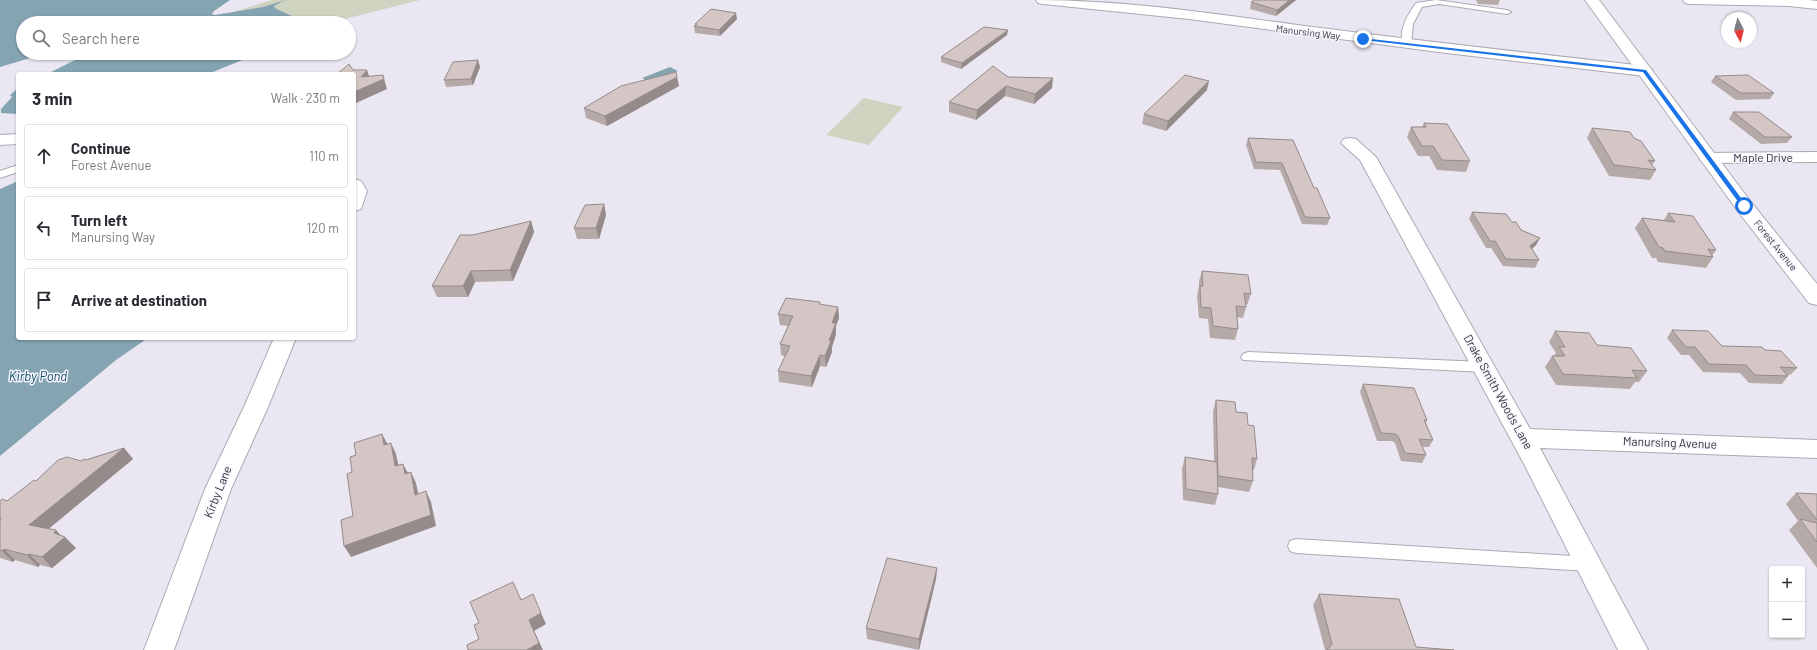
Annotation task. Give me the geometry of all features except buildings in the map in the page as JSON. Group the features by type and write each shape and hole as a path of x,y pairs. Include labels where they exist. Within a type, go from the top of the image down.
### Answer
{"street":[{"name":"Manursing Way","path":"1043,0 1189,15 1407,44 1645,71"},
{"name":"Forest Avenue","path":"1592,0 1708,158 1817,298"},
{"path":"1690,0 1789,2 1817,5"},
{"path":"0,140 16,139"},
{"name":"Drake Smith Woods Lane","path":"1350,143 1368,157 1524,438 1633,650"},
{"name":"Maple Drive","path":"1708,158 1817,158"},
{"path":"356,188 358,191 356,198"},
{"name":"Kirby Lane","path":"159,650 218,489 285,340"},
{"name":"Manursing Avenue","path":"1524,438 1817,448"}],"lane":[{"path":"1407,44 1405,34 1412,14 1419,5 1439,2 1506,12"},
{"path":"0,175 16,169"},
{"path":"1248,357 1484,367"},
{"path":"1296,546 1588,564"}],"green space":[{"path":"272,0 420,0 356,16 292,16 275,8 274,6 281,2 223,15"},
{"path":"864,98 903,107 869,145 826,135"}],"water":[{"path":"0,0 230,0 214,11 212,14 215,15 263,7 285,0 274,6 275,8 292,16 16,16 16,60 24,60 0,67"},
{"path":"75,60 243,60 213,72 51,72"},
{"path":"670,67 678,71 649,82 642,78"},
{"path":"16,90 16,114 1,113 1,109 12,97 10,95"},
{"name":"Kirby Pond","path":"16,182 16,340 145,340 116,360 0,456 0,189"}],"route":[{"path":"1363,39 1645,71 1744,206"}]}
